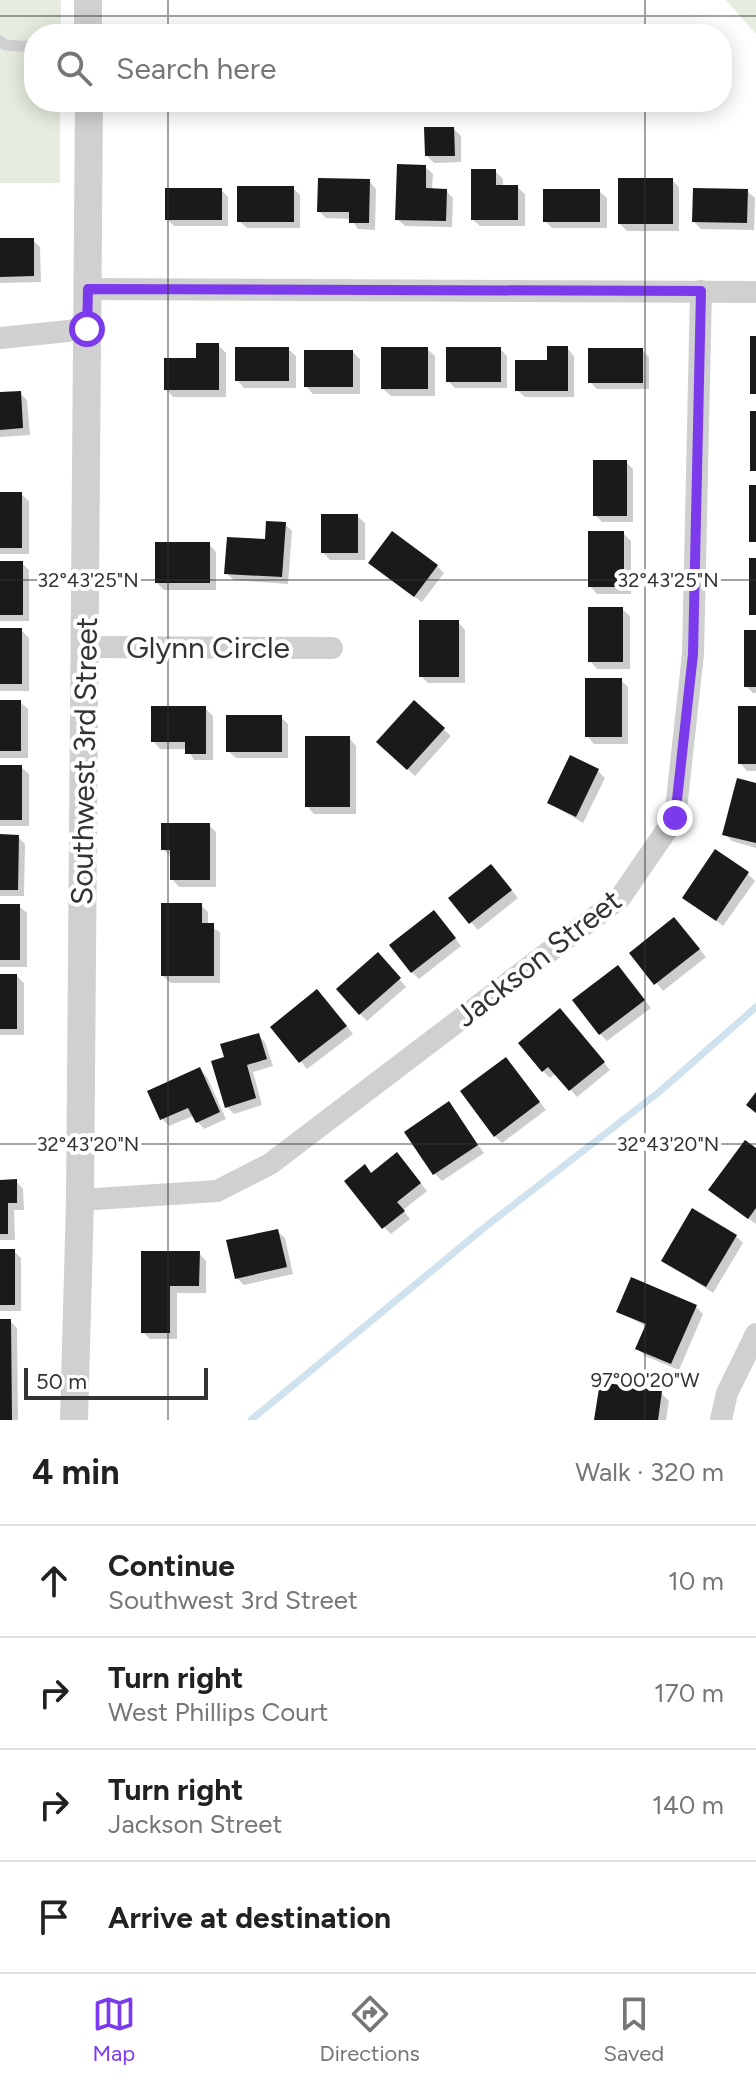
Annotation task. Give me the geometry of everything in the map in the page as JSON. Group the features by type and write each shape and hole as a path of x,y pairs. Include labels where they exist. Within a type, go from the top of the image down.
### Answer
{"street":[{"path":"88,0 88,24"},
{"name":"Southwest 3rd Street","path":"74,1420 80,1200 89,112"},
{"path":"88,289 756,292"},
{"name":"Jackson Street","path":"80,1200 217,1191 270,1164 620,898 675,818 693,654 701,291"},
{"path":"0,338 87,329"},
{"name":"Glynn Circle","path":"85,647 332,648"},
{"path":"721,1420 727,1393 756,1334"}],"lane":[{"path":"0,41 5,45 24,46"}],"shaded area":[{"path":"0,0 61,0 61,24 24,24 24,112 60,112 60,183 0,183"},
{"path":"726,0 756,0 756,34"}],"building":[{"path":"424,127 454,127 455,156 425,156"},
{"path":"397,164 426,165 426,188 447,189 446,221 395,220"},
{"path":"471,169 496,169 496,185 518,185 518,220 471,220"},
{"path":"318,178 370,179 369,223 349,223 349,212 317,212"},
{"path":"618,178 673,178 673,224 618,224"},
{"path":"237,186 294,186 294,222 237,222"},
{"path":"165,188 222,188 222,220 165,220"},
{"path":"693,188 748,189 747,223 692,222"},
{"path":"543,189 600,189 600,222 543,222"},
{"path":"0,238 34,238 34,276 0,277"},
{"path":"750,336 756,336 756,394 750,394"},
{"path":"196,343 219,343 219,390 164,390 164,358 196,358"},
{"path":"547,346 568,346 568,391 515,391 515,360 547,360"},
{"path":"235,347 289,347 289,381 235,381"},
{"path":"381,347 428,347 428,389 381,389"},
{"path":"446,347 501,347 501,382 446,382"},
{"path":"588,348 643,348 643,383 588,383"},
{"path":"304,350 353,350 353,387 304,387"},
{"path":"21,391 23,428 0,430 0,392"},
{"path":"750,411 756,411 756,471 750,471"},
{"path":"593,460 627,460 627,516 593,516"},
{"path":"749,485 756,485 756,542 749,542"},
{"path":"0,492 22,492 22,548 0,548"},
{"path":"321,514 358,514 358,553 321,553"},
{"path":"266,521 286,522 282,577 224,574 227,537 265,539"},
{"path":"392,531 438,565 414,597 368,563"},
{"path":"588,531 624,531 624,587 588,587"},
{"path":"155,542 210,542 210,583 155,583"},
{"path":"749,558 756,558 756,615 749,615"},
{"path":"0,561 23,561 23,615 0,615"},
{"path":"588,607 623,607 623,662 588,662"},
{"path":"419,620 459,620 459,677 419,677"},
{"path":"0,628 22,628 22,684 0,684"},
{"path":"744,630 756,630 756,687 744,687"},
{"path":"585,678 622,678 622,737 585,737"},
{"path":"0,700 21,700 21,751 0,751"},
{"path":"414,700 445,728 407,770 376,742"},
{"path":"151,706 206,706 206,754 185,754 185,742 151,742"},
{"path":"738,706 756,706 756,764 738,764"},
{"path":"226,715 282,715 282,752 226,752"},
{"path":"305,736 350,736 350,807 305,807"},
{"path":"570,755 599,769 576,817 547,803"},
{"path":"0,765 22,765 22,820 0,820"},
{"path":"737,778 756,783 756,843 722,835"},
{"path":"161,823 210,823 210,880 170,880 170,850 161,850"},
{"path":"0,834 19,835 18,890 0,890"},
{"path":"715,849 749,872 716,921 682,898"},
{"path":"491,864 512,890 469,924 448,898"},
{"path":"161,903 202,903 202,923 214,923 214,976 161,976"},
{"path":"0,904 20,904 20,960 0,960"},
{"path":"434,910 456,938 411,973 389,945"},
{"path":"674,917 700,949 654,985 629,953"},
{"path":"378,952 401,978 359,1015 336,989"},
{"path":"618,965 645,1000 599,1035 572,1000"},
{"path":"0,974 17,974 17,1029 0,1029"},
{"path":"317,989 347,1026 299,1063 270,1027"},
{"path":"560,1008 605,1062 569,1091 548,1067 542,1072 518,1043"},
{"path":"259,1033 267,1059 247,1065 256,1098 225,1108 211,1061 224,1057 220,1044"},
{"path":"506,1057 540,1102 494,1137 460,1091"},
{"path":"200,1067 220,1112 196,1123 188,1108 160,1120 147,1091"},
{"path":"756,1092 756,1113 746,1105"},
{"path":"449,1101 478,1145 433,1175 404,1132"},
{"path":"745,1140 756,1148 756,1208 748,1219 708,1190"},
{"path":"397,1152 421,1183 397,1202 405,1211 382,1229 344,1181 365,1164 371,1173"},
{"path":"17,1179 17,1203 8,1203 8,1234 0,1234 0,1180"},
{"path":"692,1208 737,1235 706,1287 661,1261"},
{"path":"278,1229 287,1267 235,1279 226,1240"},
{"path":"0,1249 15,1249 15,1305 0,1305"},
{"path":"141,1251 200,1251 199,1286 170,1286 170,1333 141,1333"},
{"path":"631,1277 697,1305 671,1364 635,1349 646,1324 616,1312"},
{"path":"0,1319 11,1319 12,1420 0,1420"},
{"path":"600,1382 662,1391 658,1420 594,1420"}],"waterway":[{"path":"251,1420 485,1227 659,1092 756,1007"}],"route":[{"path":"87,329 88,289 701,291 693,654 675,818"}]}
